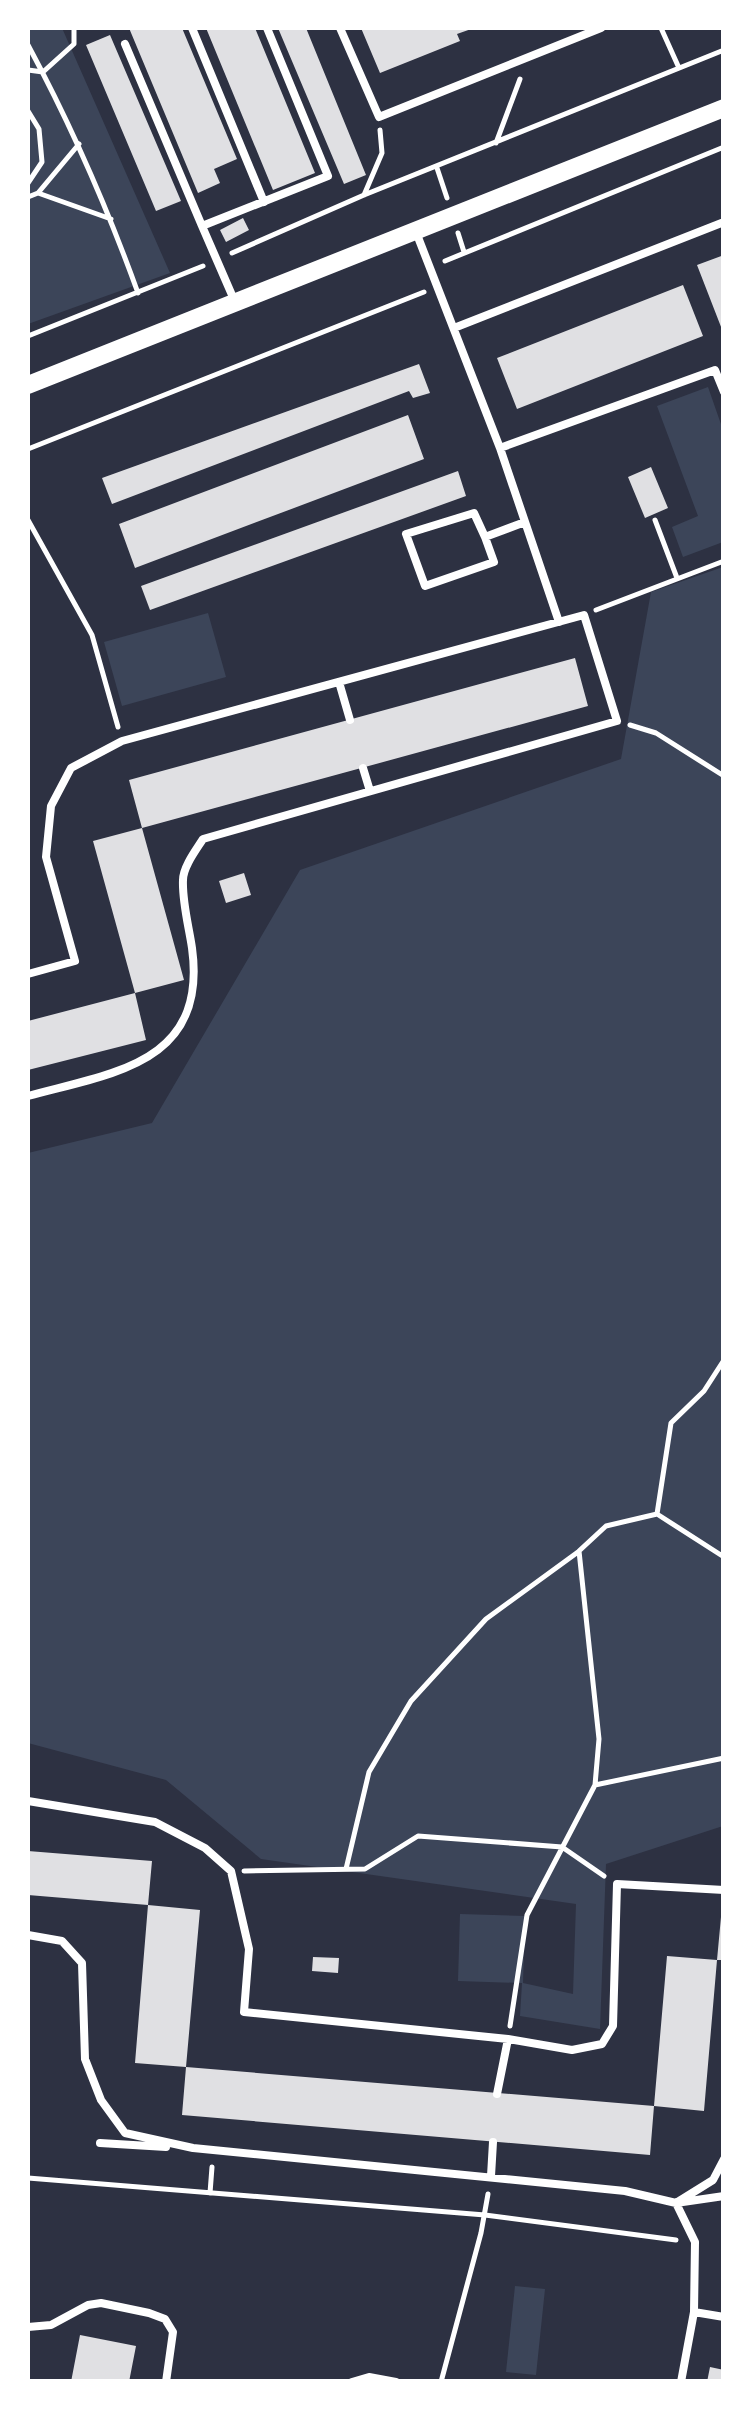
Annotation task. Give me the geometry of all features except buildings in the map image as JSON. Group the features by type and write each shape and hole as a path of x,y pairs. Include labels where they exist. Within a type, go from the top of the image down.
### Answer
{"street":[{"path":"28,385 724,108"}],"lane":[{"path":"192,28 264,202"},
{"path":"202,226 328,176 267,28"},
{"path":"340,28 379,117 601,28"},
{"path":"126,44 234,302"},
{"path":"454,328 724,222"},
{"path":"416,230 500,448 559,622"},
{"path":"500,448 715,370 724,392"},
{"path":"474,513 485,537 494,562 425,586 406,534 474,513"},
{"path":"485,537 526,522"},
{"path":"28,974 75,960 46,857 51,806 71,768 122,741 584,615 618,720 202,839 182,877 194,964 189,1008 169,1044 133,1067 28,1096"},
{"path":"339,682 350,720"},
{"path":"363,768 370,791"},
{"path":"28,1801 155,1822 206,1848 231,1871 249,1949 244,2012 508,2039 572,2050 602,2044 614,2026 617,1884 724,1890"},
{"path":"28,1935 62,1941 82,1963 85,2059 101,2100 125,2133 193,2148"},
{"path":"497,2094 508,2039"},
{"path":"491,2176 493,2142"},
{"path":"100,2143 491,2176 625,2190 676,2203 724,2196"},
{"path":"676,2203 713,2180 724,2158"},
{"path":"676,2203 694,2242 694,2312 681,2382"},
{"path":"28,2327 51,2325 95,2304 149,2312 165,2319 173,2332 166,2382"},
{"path":"694,2312 724,2317"},
{"path":"352,2382 369,2378 396,2382"}],"path":[{"path":"28,70 42,72 74,44 74,28"},
{"path":"662,28 679,68"},
{"path":"28,44 79,144 112,219 138,294"},
{"path":"28,336 724,50"},
{"path":"496,144 528,57"},
{"path":"28,111 39,130 42,162 28,183"},
{"path":"364,195 382,153 379,117"},
{"path":"28,198 38,193 79,144"},
{"path":"28,449 423,294 431,268 724,146"},
{"path":"38,193 112,219"},
{"path":"28,520 92,635 122,741"},
{"path":"654,520 677,579"},
{"path":"584,615 724,561"},
{"path":"618,720 656,733 724,776"},
{"path":"657,1514 672,1422 704,1391 724,1360"},
{"path":"346,1869 369,1772 411,1700 486,1620 579,1551 606,1526 657,1514 724,1557"},
{"path":"508,2039 527,1914 595,1784 598,1740 579,1551"},
{"path":"595,1784 724,1758"},
{"path":"231,1871 366,1868 418,1836 562,1847 617,1884"},
{"path":"210,2194 213,2150"},
{"path":"441,2382 485,2215 491,2176"},
{"path":"28,2178 485,2215 694,2242"}],"shaded area":[{"path":"28,28 62,28 170,273 28,324"},
{"path":"708,387 723,430 723,542 683,557 672,527 698,516 657,406"},
{"path":"723,567 723,1826 606,1864 600,2029 520,2016 522,1983 458,1981 460,1914 525,1916 523,1983 573,1994 576,1904 261,1859 166,1780 28,1743 28,1153 152,1123 300,870 621,759 651,592"},
{"path":"208,613 226,677 122,706 104,642"},
{"path":"515,2286 545,2289 536,2375 506,2372"}]}
